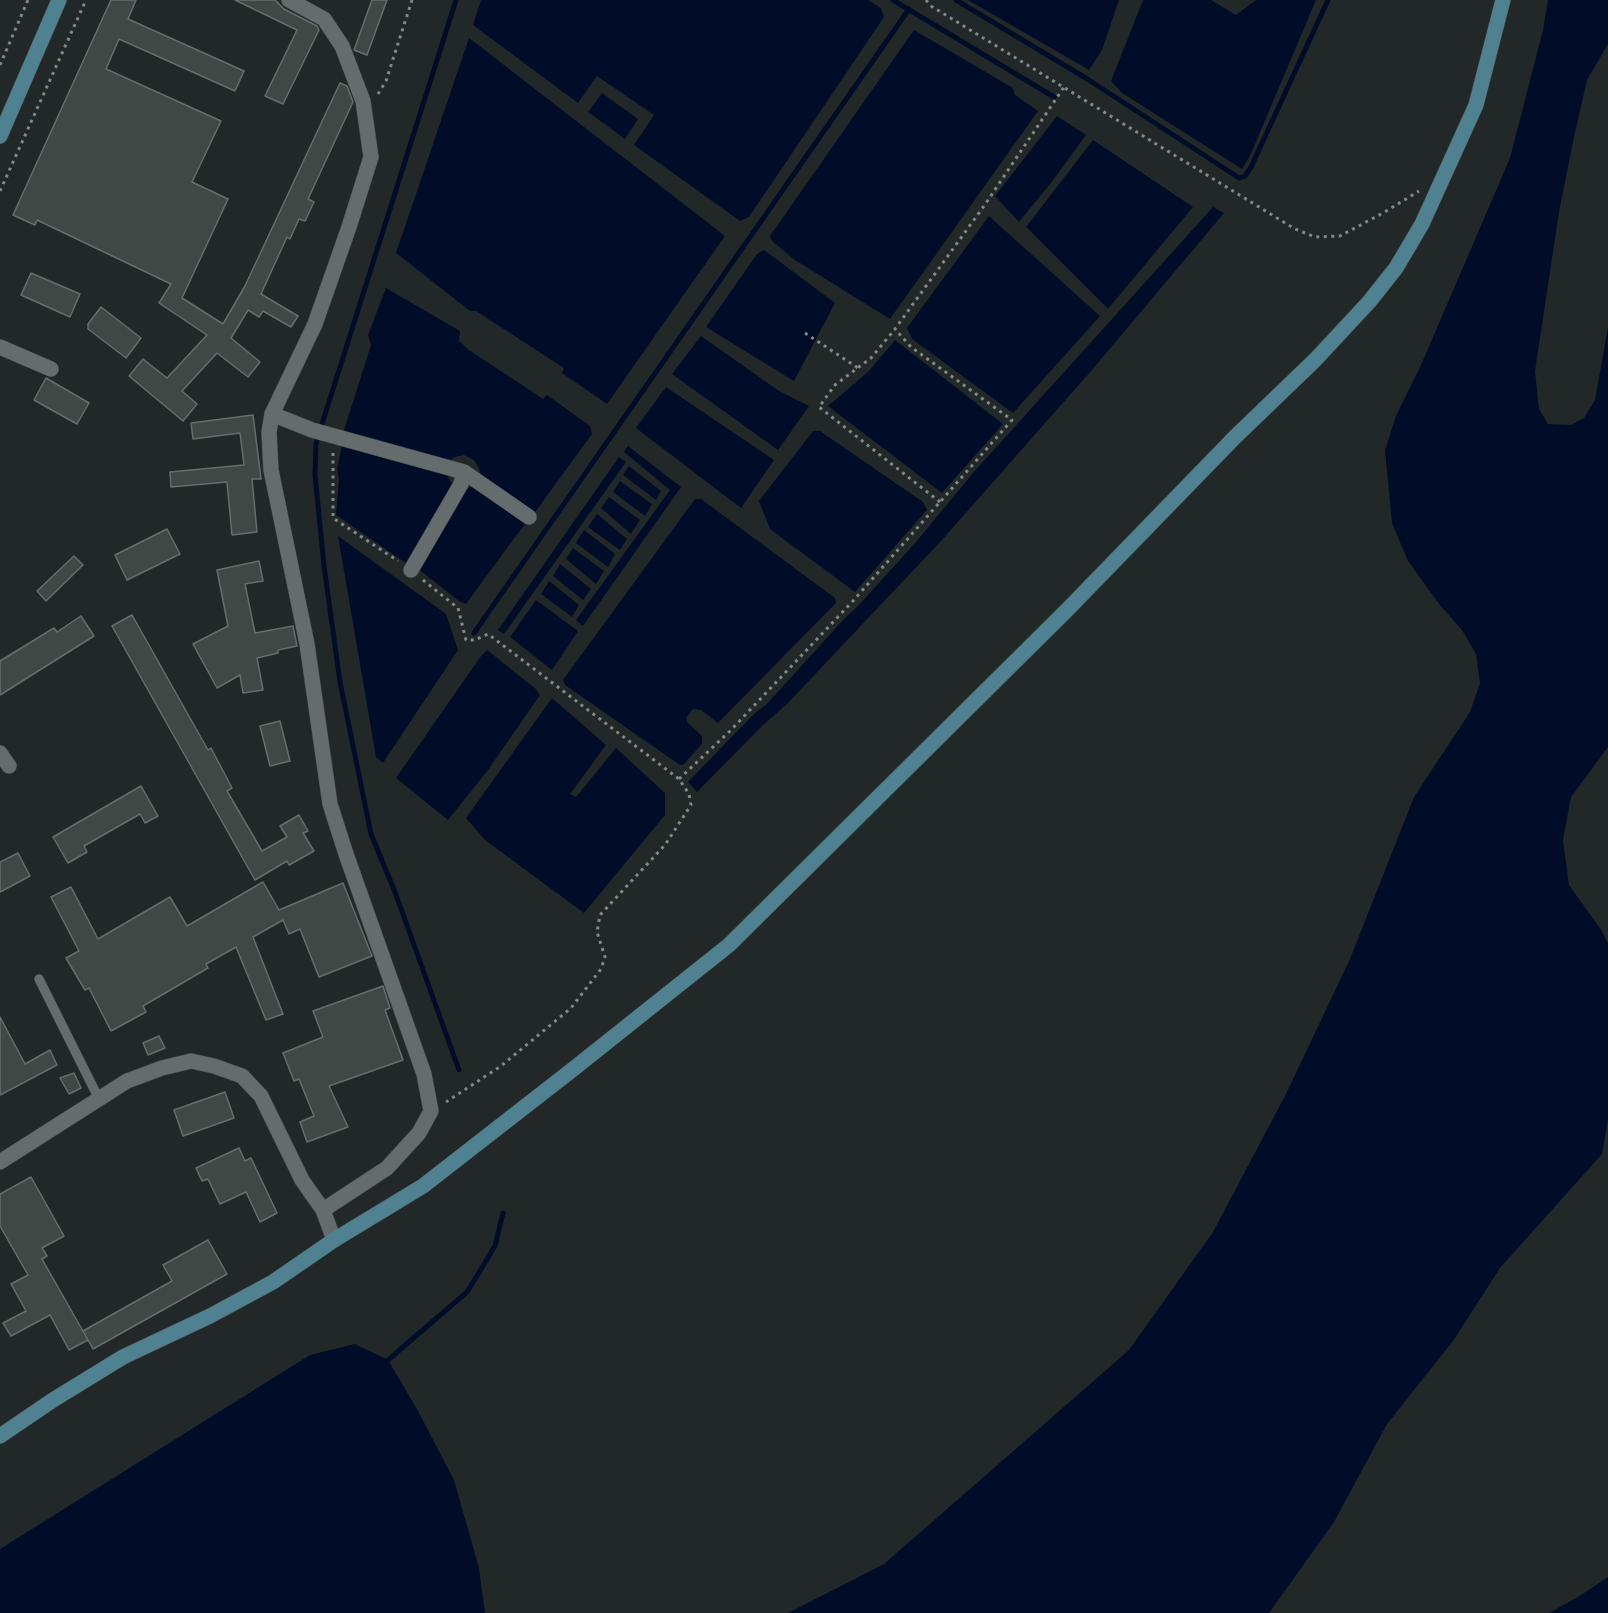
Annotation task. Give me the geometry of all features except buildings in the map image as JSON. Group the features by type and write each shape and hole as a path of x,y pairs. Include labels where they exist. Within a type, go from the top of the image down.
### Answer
{"main road":[{"path":"0,136 59,0"},
{"path":"0,1436 123,1357 210,1316 273,1282 333,1240 423,1186 729,945 1067,610 1369,302 1396,268 1422,224 1476,105 1503,0"}],"street":[{"path":"289,0 324,19 342,46 363,101 370,157 349,227 315,324 272,414 269,432 271,470 307,644 330,804 424,1074 431,1112 419,1132 387,1168 323,1210"},
{"path":"0,347 51,369"},
{"path":"272,414 312,430 464,472 530,517"},
{"path":"411,570 461,484 464,472"},
{"path":"0,753 9,766"},
{"path":"0,1162 127,1082 162,1068 191,1061 214,1066 242,1076 261,1096 302,1180 323,1210 333,1240"}],"lane":[{"path":"39,979 99,1099"}],"path":[{"path":"0,66 28,0"},
{"path":"0,191 86,0"},
{"path":"363,101 376,97 386,81 412,0"},
{"path":"926,0 931,6 1295,229 1315,237 1340,236 1383,213 1445,174"},
{"path":"940,502 819,407 835,385 871,358 895,329 984,206 1064,87"},
{"path":"679,780 730,731 853,601 1012,420 911,346 895,329"},
{"path":"805,333 859,369"},
{"path":"332,435 333,518 411,570 458,608 466,640 475,640 488,634 679,780 688,794 691,805 664,845 600,915 597,933 605,957 601,969 571,1008 501,1066 431,1112"}],"water":[{"path":"481,0 868,0 881,8 884,17 749,217 740,221 634,145 654,115 597,76 578,103 473,25"},
{"path":"968,0 1119,0 1102,50 1089,70"},
{"path":"1143,0 1211,0 1236,15 1256,0 1316,0 1250,156 1242,169 1122,93 1111,81"},
{"path":"1548,0 1608,0 1608,44 1587,80 1574,137 1559,212 1535,371 1539,409 1548,424 1571,425 1584,418 1595,400 1608,327 1608,747 1571,797 1563,840 1569,885 1602,931 1608,944 1608,1119 1602,1154 1500,1268 1453,1341 1387,1424 1334,1522 1269,1613 788,1613 884,1564 1129,1350 1213,1232 1286,1094 1350,959 1414,797 1470,712 1480,683 1476,654 1462,630 1439,604 1408,561 1392,523 1385,450 1396,416 1421,365 1510,158 1543,30"},
{"path":"914,30 1013,88 1015,95 1038,111 890,319 795,260 773,242 770,236"},
{"path":"469,38 725,236 607,404 562,373 564,368 476,311 470,311 396,253"},
{"path":"602,93 638,119 625,139 588,112"},
{"path":"1057,116 1086,135 1019,222 995,196"},
{"path":"1093,140 1193,207 1108,309 1026,227"},
{"path":"1213,207 1224,213 1092,370 941,541 787,704 697,792 688,782 756,712 766,705 859,605 916,542 973,473"},
{"path":"989,216 1100,316 1013,413 912,339 907,328"},
{"path":"764,250 835,303 794,381 706,327 757,254"},
{"path":"386,288 460,331 459,341 469,350 543,399 547,395 590,426 592,434 533,515 481,477 474,460 464,455 448,462 360,439 344,430 371,345 368,335"},
{"path":"701,336 779,391 809,406 778,450 672,374"},
{"path":"895,340 1003,424 942,493 828,406 869,371"},
{"path":"666,387 774,460 741,508 636,428"},
{"path":"813,431 820,431 923,502 927,510 855,592 770,529 759,501"},
{"path":"342,445 447,474 456,486 410,566 336,515 339,479 337,469"},
{"path":"628,446 681,487 583,626 576,620 670,490 624,452"},
{"path":"619,457 626,462 504,634 498,630"},
{"path":"629,466 661,491 656,500 623,475"},
{"path":"620,481 652,504 645,516 613,492"},
{"path":"476,487 527,521 466,604 417,568 464,488"},
{"path":"609,497 640,520 631,534 601,508"},
{"path":"695,499 701,499 835,598 836,603 718,723 701,710 693,709 686,718 688,723 702,736 702,744 683,765 680,765 565,685 563,680"},
{"path":"597,514 627,539 620,550 588,527"},
{"path":"584,530 615,554 608,567 576,543"},
{"path":"338,536 446,614 458,650 383,763 376,757"},
{"path":"573,548 604,571 596,584 566,559"},
{"path":"560,564 591,589 583,600 553,576"},
{"path":"549,581 579,605 572,617 541,594"},
{"path":"536,600 578,631 552,670 510,637"},
{"path":"487,650 536,689 540,695 488,770 448,820 396,778"},
{"path":"552,698 606,745 570,794 576,797 616,748 665,793 665,815 584,913 485,840 466,818"},
{"path":"355,1344 388,1360 454,1480 479,1568 485,1613 0,1613 0,1549 310,1355"},
{"path":"1608,1577 1608,1613 1549,1613 1578,1597"}],"waterway":[{"path":"456,0 316,444 315,475 324,566 340,682 371,834 395,892 459,1070"},
{"path":"893,0 1054,97"},
{"path":"956,0 1089,80 1239,178 1245,176 1251,167 1328,0"},
{"path":"474,633 909,9"},
{"path":"388,1360 467,1292 495,1246 503,1213"}]}
